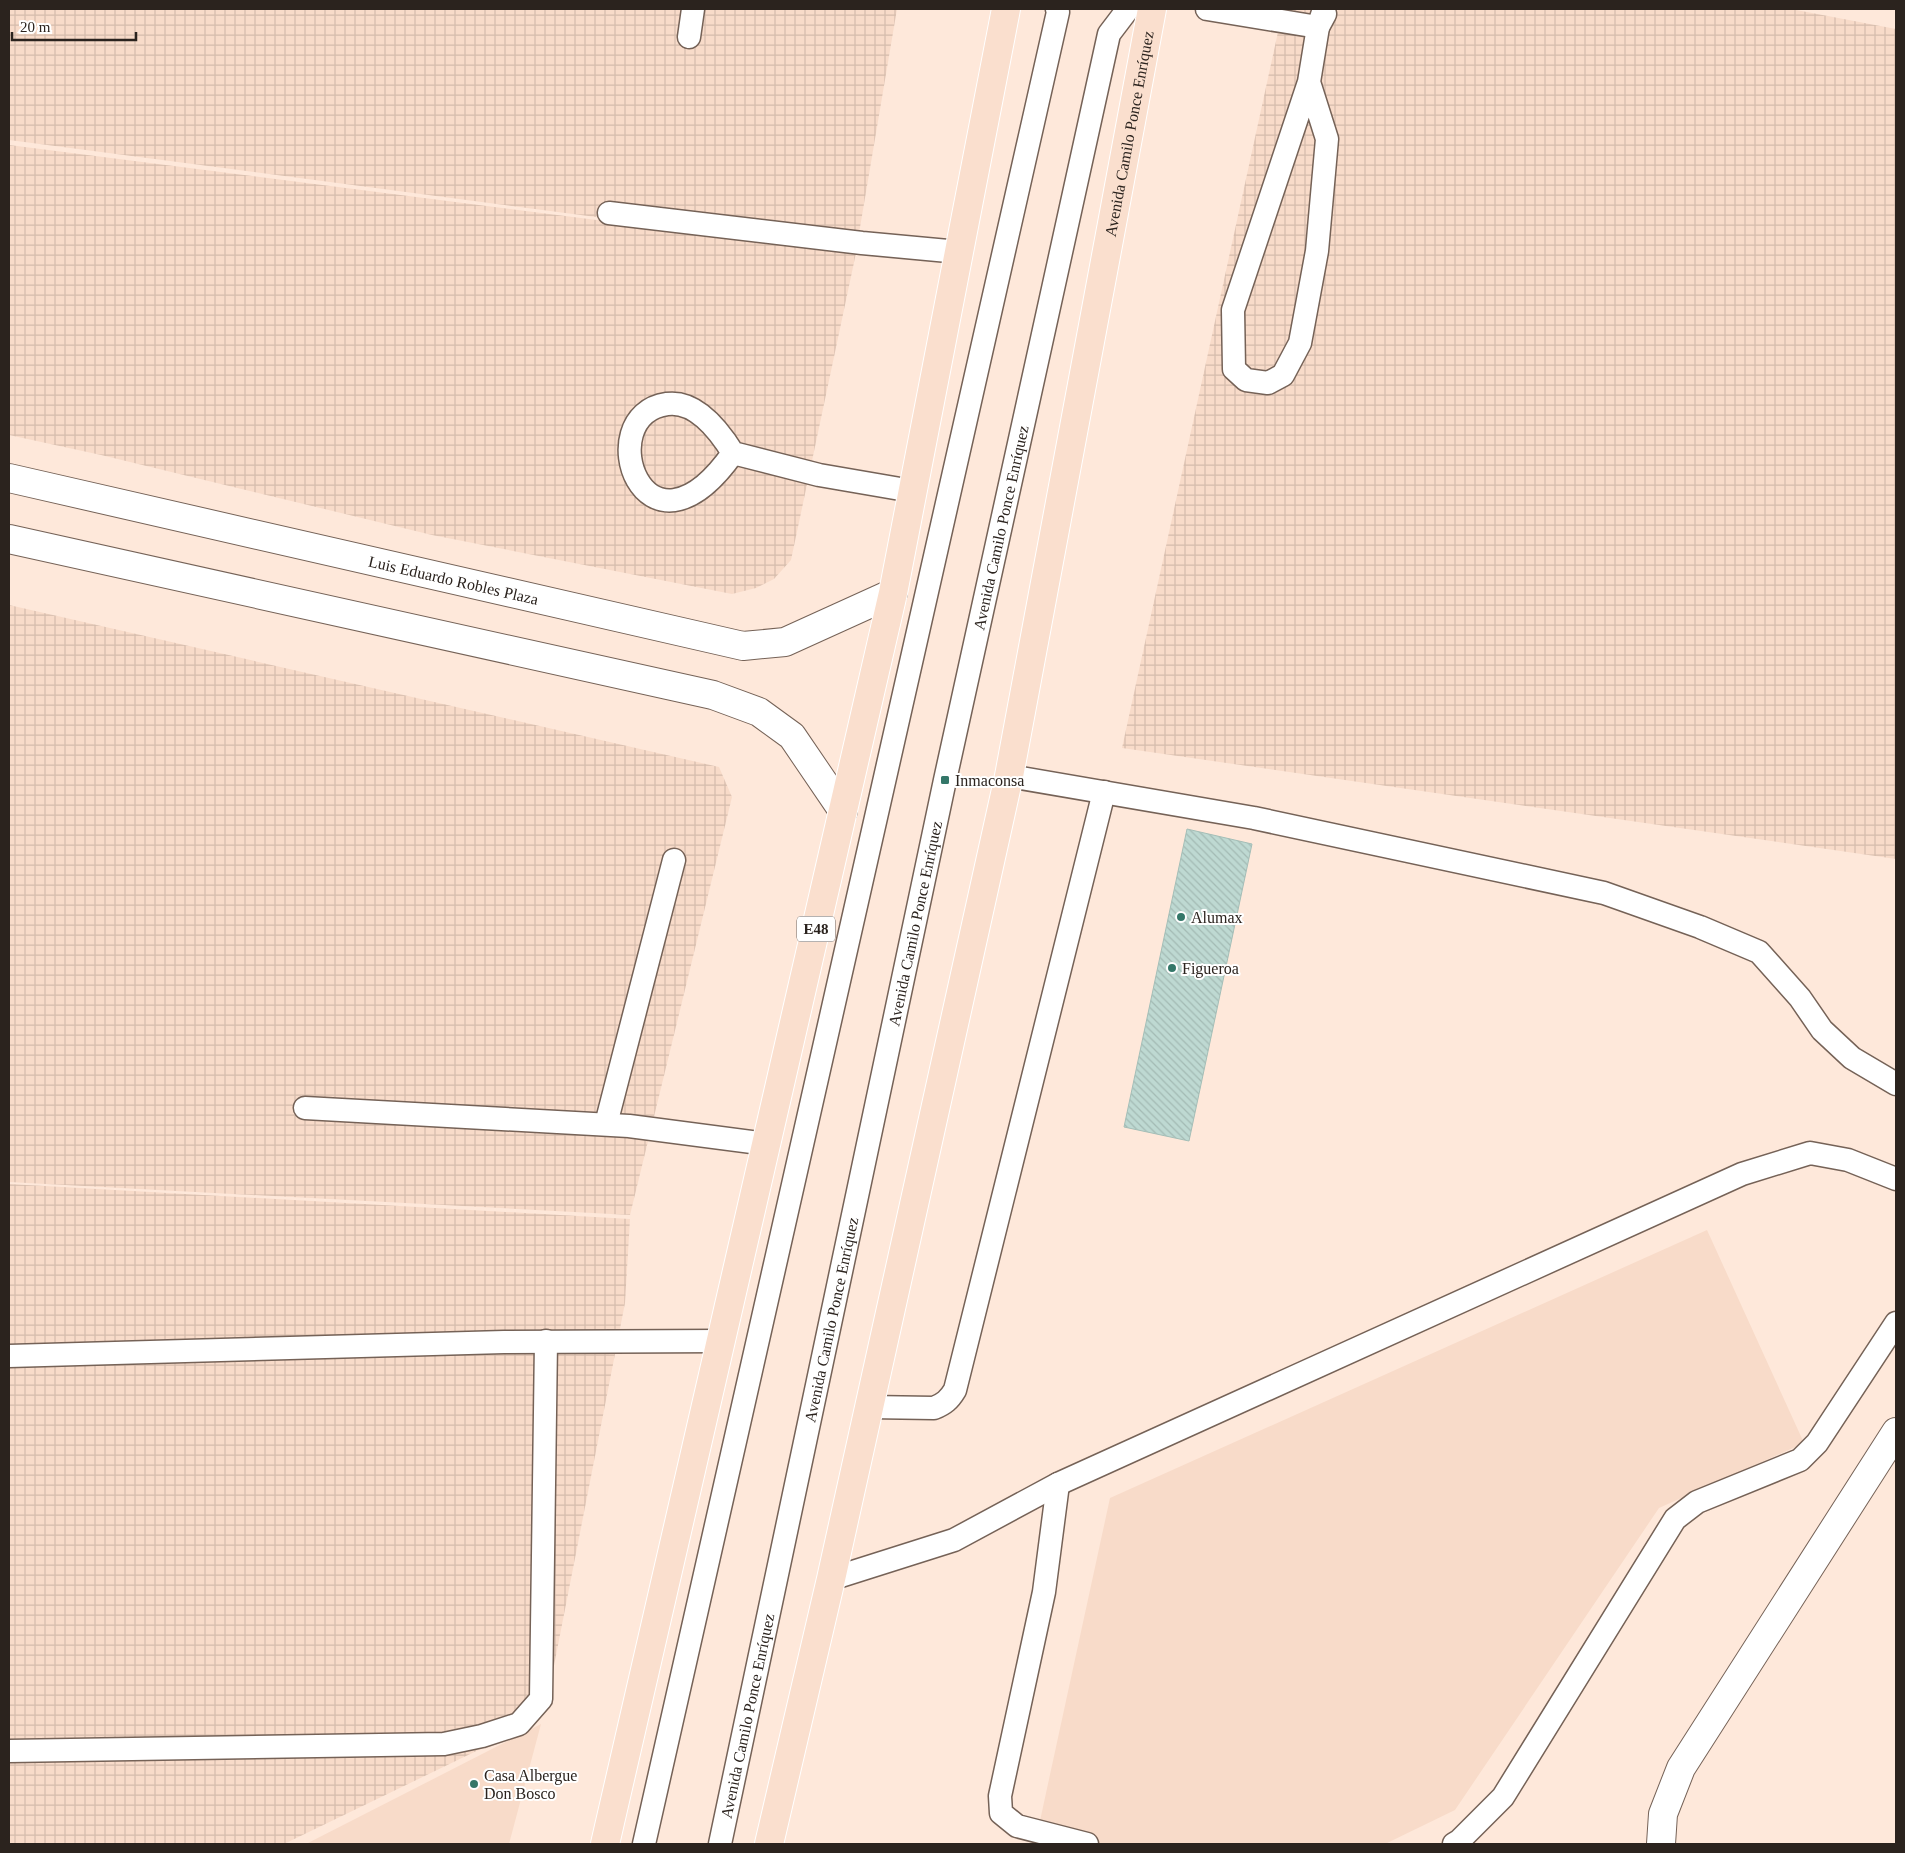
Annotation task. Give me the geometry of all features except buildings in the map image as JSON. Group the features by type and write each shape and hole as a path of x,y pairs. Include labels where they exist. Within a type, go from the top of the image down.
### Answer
{"main road":[{"name":"E48","path":"605,1844 893,593 1006,9"},
{"name":"Avenida Camilo Ponce Enríquez","path":"769,1844 831,1579 1009,776 1152,9"}],"street":[{"name":"Luis Eduardo Robles Plaza","path":"9,478 743,646 785,642 893,593"},
{"path":"9,539 713,695 759,712 792,736 843,811"},
{"path":"1661,1844 1663,1814 1681,1768 1896,1432"}],"lane":[{"path":"689,37 692,9"},
{"path":"644,1844 1058,12 1057,9"},
{"name":"Avenida Camilo Ponce Enríquez","path":"720,1844 942,790 1109,34 1128,9"},
{"path":"1207,9 1324,15 1309,82 1233,310 1234,369 1246,380 1268,383 1283,375 1300,343 1310,300 1317,251 1326,139 1309,82"},
{"path":"609,213 862,243 959,252"},
{"path":"733,453 721,470 706,485 691,495 673,501 656,499 642,488 633,472 629,446 634,428 644,412 662,404 675,403 695,411 709,421 721,434 733,453 819,475 912,491"},
{"path":"1009,776 1254,818 1604,894 1700,927 1759,952 1800,998 1822,1030 1852,1058 1896,1084"},
{"path":"869,1406 934,1408 943,1405 955,1390 1104,792"},
{"path":"606,1124 674,860"},
{"path":"305,1108 606,1124 767,1144"},
{"path":"831,1579 954,1540 1058,1484 1742,1174 1810,1153 1848,1160 1896,1179"},
{"path":"1454,1844 1503,1797 1675,1520 1697,1502 1800,1460 1817,1443 1896,1323"},
{"path":"9,1356 546,1341 721,1341"},
{"path":"9,1751 444,1744 482,1736 519,1724 541,1699 546,1341"},
{"path":"1058,1484 1044,1592 1000,1796 1001,1813 1017,1826 1087,1844"}],"shaded area":[{"path":"9,9 897,9 856,251 9,140"},
{"path":"1283,9 1791,9 1896,29 1896,859 1122,748"},
{"path":"9,145 856,253 791,560 774,579 756,588 732,594 432,535 101,455 9,435"},
{"path":"9,605 719,767 732,797 630,1215 9,1182"},
{"path":"9,1184 630,1219 625,1303 549,1691 526,1727 284,1844 9,1844"},
{"path":"1707,1230 1804,1443 1659,1508 1455,1810 1385,1844 1103,1844 1038,1830 1110,1498"},
{"name":"Casa Albergue Don Bosco","path":"541,1724 509,1844 306,1844"}],"place":[{"name":"Inmaconsa","path":"945,780"},
{"name":"Alumax","path":"1181,917"},
{"name":"Figueroa","path":"1172,968"},
{"name":"Casa Albergue Don Bosco","path":"474,1784"}]}
